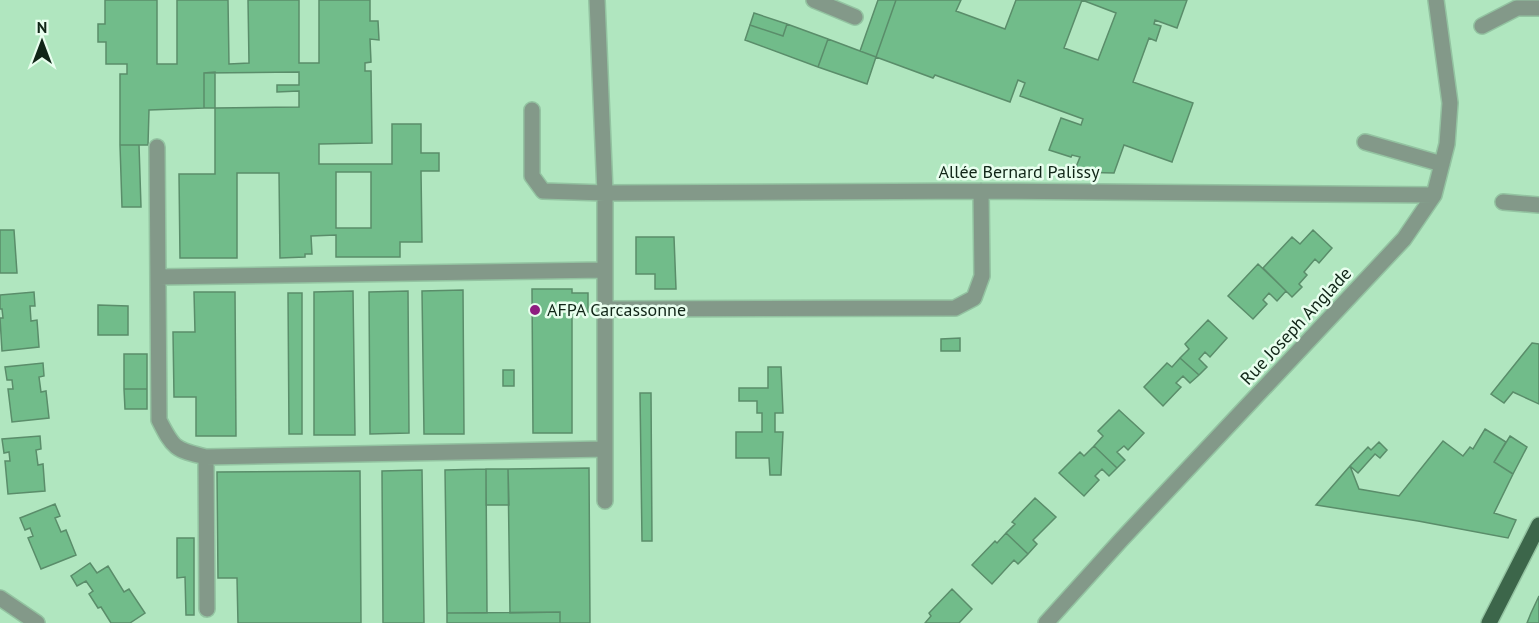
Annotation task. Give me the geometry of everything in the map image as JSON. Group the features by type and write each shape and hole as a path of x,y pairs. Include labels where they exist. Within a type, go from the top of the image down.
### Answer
{"main road":[{"path":"1489,623 1539,525"}],"street":[{"path":"597,0 605,193 605,501"},
{"path":"814,0 855,17"},
{"name":"Rue Joseph Anglade","path":"1046,623 1404,239 1434,195 1447,144 1450,103 1436,0"},
{"path":"1482,26 1517,8 1539,8"},
{"name":"Allée Bernard Palissy","path":"532,110 532,176 543,191 605,193 981,191 1434,195"},
{"path":"1365,142 1442,164"},
{"path":"157,147 159,420 168,438 182,452 206,458 604,449"},
{"path":"605,309 955,308 974,298 982,276 981,191"},
{"path":"1503,202 1539,206"},
{"path":"158,277 604,270"},
{"path":"206,458 207,609"},
{"path":"0,598 37,623"}],"building":[{"path":"105,0 157,0 157,64 177,64 177,0 228,0 229,64 249,63 248,0 299,0 299,63 319,63 319,0 370,0 370,21 378,21 379,40 370,39 371,62 365,63 365,71 371,71 372,143 319,144 319,164 392,164 392,124 421,124 421,153 439,153 439,171 421,171 422,242 400,242 400,257 336,257 336,235 311,236 312,254 305,254 305,257 280,258 279,173 237,173 237,258 180,258 179,174 215,174 215,108 299,107 299,91 277,92 277,85 299,85 299,72 204,73 204,108 149,110 148,145 120,145 120,74 127,74 127,64 106,64 106,42 98,42 98,24 105,24","holes":["336,172 371,172 371,228 336,228"]},
{"path":"878,0 896,0 876,57 860,51"},
{"path":"896,0 961,0 956,11 1005,29 1016,0 1082,0 1187,0 1177,28 1155,20 1154,24 1161,26 1156,41 1149,38 1133,82 1193,103 1172,162 1124,145 1114,173 1074,172 1080,157 1072,155 1071,157 1049,150 1061,118 1081,125 1083,119 1020,96 1025,83 1018,80 1010,102 876,57","holes":["1082,0 1116,13 1098,60 1064,48"]},
{"path":"754,13 787,24 783,36 750,25"},
{"path":"787,24 828,39 818,67 745,40 750,25 783,36"},
{"path":"828,39 876,57 867,84 818,67"},
{"path":"215,72 215,108 204,108 204,73"},
{"path":"120,145 139,145 141,207 122,207"},
{"path":"0,230 14,230 17,273 0,273"},
{"path":"1313,230 1332,248 1319,263 1315,259 1304,272 1307,275 1299,284 1302,287 1292,297 1263,268 1292,237 1300,244"},
{"path":"636,237 674,237 676,289 655,289 655,274 636,274"},
{"path":"1258,264 1286,291 1277,301 1269,293 1263,300 1267,304 1253,319 1228,296"},
{"path":"532,289 572,289 572,293 588,293 588,312 572,313 572,433 533,433"},
{"path":"463,290 464,434 424,434 422,291"},
{"path":"353,291 355,435 314,435 314,292"},
{"path":"408,291 409,433 370,434 369,292"},
{"path":"34,292 35,306 30,306 31,321 37,320 39,347 2,351 0,318 3,318 2,309 0,309 0,295"},
{"path":"194,292 235,292 236,436 196,436 196,397 174,397 173,332 195,332"},
{"path":"288,293 302,293 302,434 289,434"},
{"path":"98,305 128,306 128,335 98,335"},
{"path":"1208,320 1227,338 1210,357 1205,352 1199,359 1207,367 1199,375 1180,358 1189,349 1185,344"},
{"path":"960,338 960,351 941,351 941,339"},
{"path":"1532,343 1539,344 1539,404 1513,392 1504,403 1491,394"},
{"path":"124,354 147,354 147,389 124,389"},
{"path":"1180,358 1199,375 1190,383 1183,376 1176,383 1181,387 1163,406 1144,387 1167,363 1172,367"},
{"path":"43,363 44,376 39,377 41,392 46,391 49,418 12,422 8,389 13,389 12,380 7,380 5,367"},
{"path":"768,367 781,367 783,413 775,413 775,432 783,432 781,475 770,475 769,458 736,458 736,432 762,432 762,413 757,413 757,401 739,401 739,388 768,388"},
{"path":"503,370 514,370 514,386 503,386"},
{"path":"124,389 147,389 147,409 125,409"},
{"path":"640,393 651,393 652,541 642,541"},
{"path":"1119,410 1144,433 1128,450 1124,446 1117,452 1125,460 1117,468 1094,446 1103,436 1098,431"},
{"path":"1485,429 1506,442 1494,462 1513,474 1494,513 1516,520 1508,538 1316,505 1350,466 1359,489 1399,496 1443,441 1463,456 1470,447 1473,449"},
{"path":"40,436 41,449 36,450 38,465 43,464 45,491 8,494 5,461 10,461 9,452 4,453 2,439"},
{"path":"1510,436 1527,447 1513,474 1494,462"},
{"path":"1379,442 1387,450 1380,458 1375,454 1358,473 1350,466 1368,447 1371,450"},
{"path":"1094,446 1117,468 1109,476 1102,469 1095,476 1099,480 1084,496 1059,473 1080,452 1084,456"},
{"path":"589,468 590,623 560,623 560,612 510,613 508,469"},
{"path":"486,469 487,613 447,613 445,470"},
{"path":"486,469 508,469 509,505 486,505"},
{"path":"422,470 424,623 383,623 382,471"},
{"path":"360,471 361,623 238,623 237,578 218,578 217,472"},
{"path":"1035,498 1056,517 1033,540 1037,544 1028,554 1006,533 1015,524 1012,522"},
{"path":"55,504 60,516 55,518 61,532 66,530 76,555 41,569 28,538 33,536 30,528 25,530 20,518"},
{"path":"1006,533 1028,554 1018,564 1014,560 992,584 972,565"},
{"path":"177,538 194,538 194,615 186,615 185,577 177,578"},
{"path":"90,563 97,573 108,566 124,592 129,589 145,613 130,623 111,623 89,594 93,591 86,581 77,586 71,576"},
{"path":"952,589 972,609 959,623 925,623 931,616 929,613"},
{"path":"1539,596 1539,623 1527,623 1531,613"},
{"path":"560,612 560,623 447,623 447,613"}],"place":[{"name":"AFPA Carcassonne","path":"535,310"}]}
